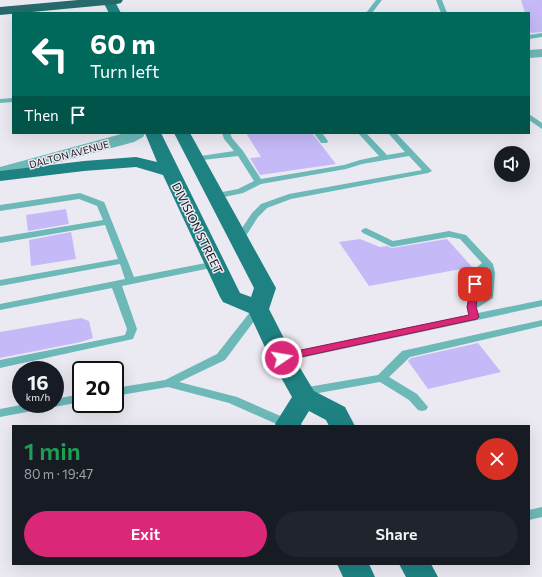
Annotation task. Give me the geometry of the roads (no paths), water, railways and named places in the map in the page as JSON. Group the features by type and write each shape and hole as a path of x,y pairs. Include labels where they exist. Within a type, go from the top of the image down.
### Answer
{"highway":[{"path":"0,11 111,0"}],"main road":[{"path":"111,0 114,12"},
{"name":"DIVISION STREET","path":"153,134 231,297 258,309"},
{"path":"182,134 194,159 265,288 258,309 282,358 304,394 336,414 342,425"},
{"path":"0,174 136,162 170,171"},
{"path":"288,425 304,394"},
{"path":"353,565 359,577"},
{"path":"416,565 422,577"}],"street":[{"path":"530,54 542,53"},
{"name":"DALTON AVENUE","path":"0,161 103,134"},
{"name":"DALTON AVENUE","path":"0,174 128,138 135,134"}],"lane":[{"path":"370,12 380,0"},
{"path":"439,0 444,12"},
{"path":"530,37 542,35"},
{"path":"0,101 12,100"},
{"path":"530,117 542,127"},
{"path":"226,134 228,139 240,153 259,182"},
{"path":"363,134 385,158"},
{"path":"239,240 255,215 264,206 288,197 428,171 393,134"},
{"path":"194,159 240,153"},
{"path":"215,196 240,191 259,182 346,167 360,162 412,153"},
{"path":"0,208 80,196 101,204 131,282"},
{"path":"0,240 108,222"},
{"path":"366,231 392,244 449,234 463,237 488,264 490,273 488,298 473,312"},
{"path":"0,283 123,261"},
{"path":"0,307 216,264"},
{"path":"473,312 477,271 488,264"},
{"path":"0,364 129,337 132,329 116,284"},
{"path":"282,358 473,312 542,302"},
{"path":"124,390 168,383 221,357 258,309"},
{"path":"304,394 382,378 406,354 542,324"},
{"path":"382,378 413,397 422,407"},
{"path":"168,383 233,400 288,425"},
{"path":"0,413 12,411"},
{"path":"530,515 542,512"}]}
